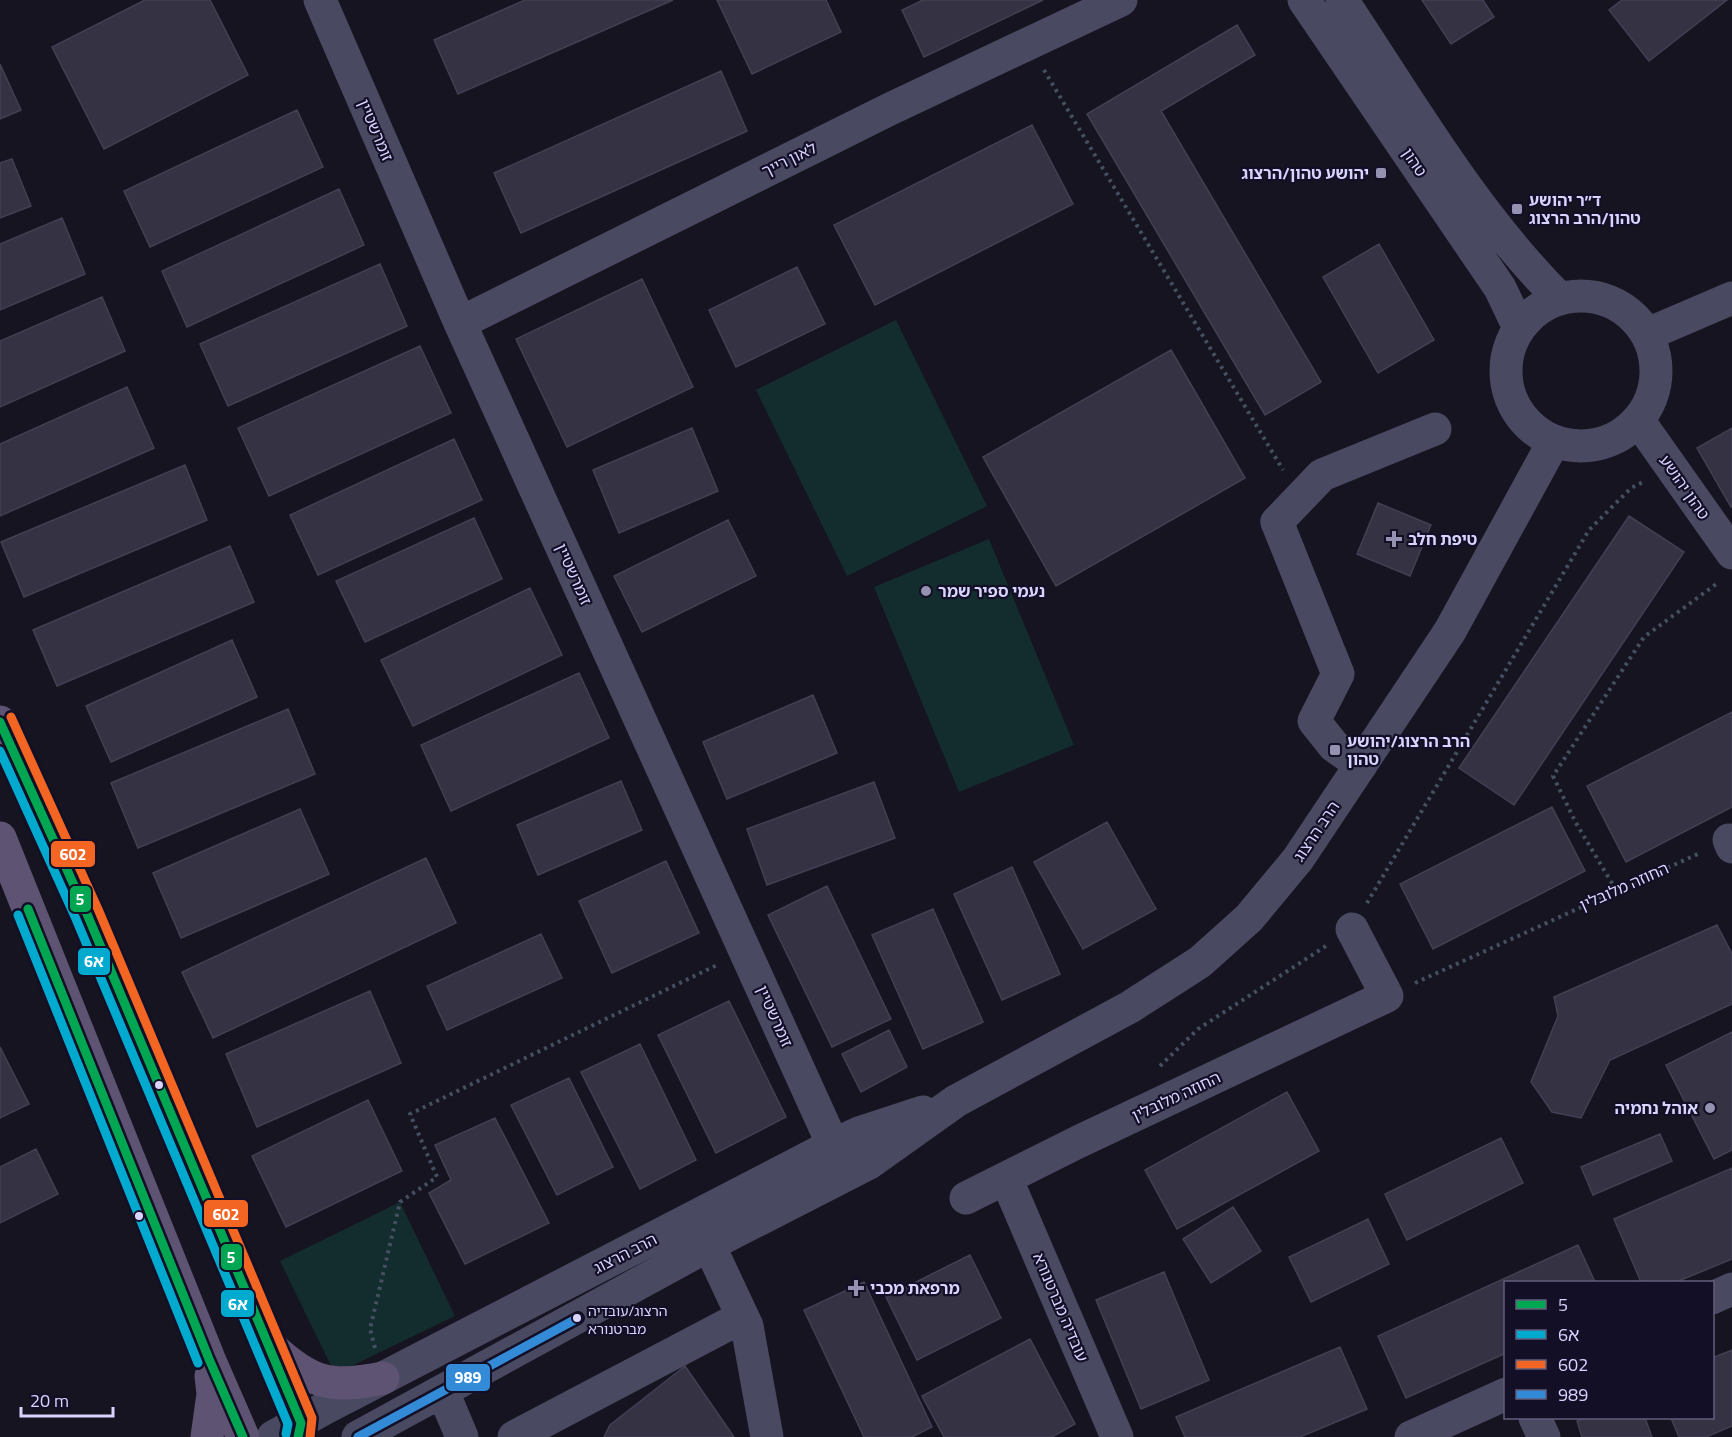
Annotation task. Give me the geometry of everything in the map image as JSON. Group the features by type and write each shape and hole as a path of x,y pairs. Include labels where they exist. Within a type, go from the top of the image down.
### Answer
{"main road":[{"path":"0,723 87,914 267,1344 291,1432"},
{"path":"0,838 209,1359 243,1437"},
{"path":"267,1344 285,1360 317,1380 338,1384 360,1383 383,1378"},
{"path":"207,1437 213,1394 209,1359"}],"street":[{"name":"זומרשטיין","path":"320,0 460,323 834,1145"},
{"name":"לאון רייך","path":"460,323 890,109 1121,0"},
{"name":"טהון","path":"1304,0 1500,288 1520,328"},
{"name":"טהון","path":"1342,0 1454,169 1528,267 1560,298"},
{"path":"1585,296 1610,301 1632,314 1647,334 1655,356 1657,379 1650,401 1638,420 1620,435 1599,444 1576,446 1554,441 1534,430 1519,413 1509,393 1506,370 1510,348 1520,328 1537,310 1560,298 1585,296"},
{"path":"1647,334 1732,298"},
{"name":"טהון יהושע","path":"1638,420 1672,468 1728,566"},
{"path":"1360,765 1334,746 1314,721 1338,674 1277,522 1322,475 1435,429"},
{"name":"הרב הרצוג","path":"358,1437 709,1245 869,1163 956,1101 1130,1007 1200,962 1249,918 1298,860 1449,631 1554,441"},
{"path":"1352,929 1387,996"},
{"name":"החוזה מלובלין","path":"966,1198 1387,996"},
{"name":"הרב הרצוג","path":"291,1432 383,1378 834,1145 859,1133 956,1101"},
{"name":"עובדיה מברטנורא","path":"1006,1178 1117,1437"},
{"path":"709,1245 747,1326 767,1437"},
{"path":"1714,1298 1732,1289"},
{"path":"514,1437 742,1317"},
{"path":"443,1392 462,1437"},
{"path":"1411,1437 1504,1395"},
{"path":"1535,1419 1544,1437"}],"path":[{"path":"1028,43 1300,498"},
{"path":"1155,1070 1198,1029 1352,929 1588,530 1631,488 1672,468"},
{"path":"1616,890 1576,823 1553,776 1644,638 1728,566"},
{"name":"החוזה מלובלין","path":"1387,996 1616,890 1730,843"},
{"path":"383,1378 370,1329 400,1202 437,1177 410,1114 746,952"}],"green space":[{"path":"896,320 987,506 847,576 756,390"},
{"path":"989,539 1074,745 959,792 874,587"},
{"path":"400,1202 455,1316 335,1374 280,1261"}],"building":[{"path":"145,0 210,0 248,75 104,149 52,47"},
{"path":"525,0 673,0 458,94 434,40"},
{"path":"717,0 826,0 841,32 752,74"},
{"path":"923,0 1043,0 924,57 902,10"},
{"path":"1422,0 1483,0 1494,17 1451,44"},
{"path":"1622,0 1727,0 1649,61 1609,10"},
{"path":"1237,25 1255,55 1161,111 1321,382 1265,415 1087,114"},
{"path":"0,64 21,110 0,119"},
{"path":"721,71 747,131 521,233 494,173"},
{"path":"297,110 323,167 150,247 124,191"},
{"path":"1032,125 1073,204 875,305 834,225"},
{"path":"12,159 31,206 0,218 0,163"},
{"path":"339,189 364,245 187,327 162,271"},
{"path":"62,218 85,274 0,310 0,244"},
{"path":"1379,244 1434,340 1378,373 1323,277"},
{"path":"380,264 407,326 228,406 200,344"},
{"path":"797,267 825,324 736,367 709,310"},
{"path":"642,279 693,387 567,447 516,339"},
{"path":"102,297 125,351 0,407 0,341"},
{"path":"420,346 451,413 269,496 238,428"},
{"name":"נעמי ספיר שמר","path":"1171,350 1245,478 1056,586 983,457"},
{"path":"127,387 154,448 0,516 0,444"},
{"path":"692,428 718,491 619,533 593,470"},
{"path":"1732,428 1732,506 1731,507 1697,448"},
{"path":"454,439 482,500 318,575 290,515"},
{"path":"185,465 207,520 24,597 1,542"},
{"name":"טיפת חלב","path":"1378,503 1431,525 1410,576 1357,554"},
{"path":"1629,516 1684,552 1514,805 1459,768"},
{"path":"474,518 502,579 365,642 336,581"},
{"path":"728,520 756,576 642,632 614,576"},
{"path":"230,546 254,602 57,686 33,630"},
{"path":"530,588 562,655 413,726 381,660"},
{"path":"232,640 257,697 111,762 86,706"},
{"path":"579,673 609,738 451,811 421,745"},
{"path":"813,695 837,753 727,799 703,742"},
{"path":"288,709 315,774 138,848 111,783"},
{"path":"1732,712 1732,807 1626,862 1587,786"},
{"path":"621,781 642,830 538,875 517,825"},
{"path":"874,782 895,838 767,885 747,829"},
{"path":"1552,807 1585,871 1433,949 1400,884"},
{"path":"300,809 329,874 181,938 153,873"},
{"path":"1107,822 1156,909 1083,949 1034,862"},
{"path":"426,858 456,923 213,1038 182,972"},
{"path":"666,861 699,933 612,973 579,901"},
{"path":"1012,867 1060,974 1002,1000 954,894"},
{"path":"827,886 891,1019 832,1047 768,915"},
{"path":"933,909 983,1022 923,1049 872,935"},
{"path":"1717,925 1732,954 1732,1004 1610,1060 1581,1118 1552,1112 1531,1082 1558,1016 1554,997"},
{"path":"541,934 562,978 447,1030 427,986"},
{"path":"370,991 401,1063 257,1127 226,1054"},
{"path":"729,1001 786,1117 716,1153 658,1035"},
{"path":"889,1030 907,1067 861,1092 842,1054"},
{"name":"אוהל נחמיה","path":"1732,1032 1732,1150 1714,1159 1666,1065"},
{"path":"640,1044 696,1160 640,1189 581,1072"},
{"path":"0,1047 29,1104 0,1118"},
{"path":"569,1078 613,1167 557,1195 511,1105"},
{"path":"1287,1092 1319,1151 1177,1229 1145,1170"},
{"path":"368,1100 402,1171 286,1227 252,1156"},
{"path":"495,1118 549,1223 465,1264 429,1193 451,1180 435,1145"},
{"path":"1660,1134 1672,1161 1593,1195 1581,1167"},
{"path":"1501,1138 1523,1183 1407,1240 1385,1194"},
{"path":"36,1149 58,1194 0,1223 0,1167"},
{"path":"1732,1168 1732,1259 1678,1281 1641,1281 1614,1219"},
{"path":"1233,1207 1261,1251 1211,1283 1183,1239"},
{"path":"1368,1219 1389,1264 1311,1302 1289,1257"},
{"path":"1578,1245 1595,1281 1504,1281 1504,1354 1406,1398 1378,1336"},
{"path":"970,1255 1001,1318 917,1360 886,1297"},
{"path":"1164,1272 1209,1380 1141,1409 1096,1300"},
{"path":"864,1282 932,1427 912,1437 864,1437 804,1310"},
{"path":"1030,1339 1075,1424 1052,1437 944,1437 922,1396"},
{"path":"1340,1347 1367,1409 1300,1437 1185,1437 1176,1417"},
{"path":"1732,1350 1732,1426 1706,1437 1679,1437 1671,1419 1714,1419 1714,1357"},
{"path":"685,1366 734,1437 604,1437 610,1425"},
{"path":"1583,1419 1645,1419 1652,1437 1582,1437 1577,1421"}],"transit line":[{"name":"602","path":"11,717 98,909 312,1418 310,1437"},
{"name":"5","path":"0,722 87,914 301,1423 298,1437"},
{"name":"6א","path":"0,751 76,919 288,1424 286,1434"},
{"name":"5","path":"28,909 209,1359 243,1437"},
{"name":"6א","path":"18,915 198,1363"},
{"name":"989","path":"358,1437 578,1318"}],"place":[{"name":"יהושע טהון/הרצוג","path":"1381,173"},
{"name":"ד״ר יהושע טהון/הרב הרצוג","path":"1517,209"},
{"name":"טיפת חלב","path":"1394,539"},
{"name":"נעמי ספיר שמר","path":"926,591"},
{"name":"הרב הרצוג/יהושע טהון","path":"1335,750"},
{"name":"אוהל נחמיה","path":"1710,1108"},
{"name":"מרפאת מכבי","path":"856,1288"},
{"name":"הרצוג/עובדיה מברטנורא","path":"577,1318"}]}
